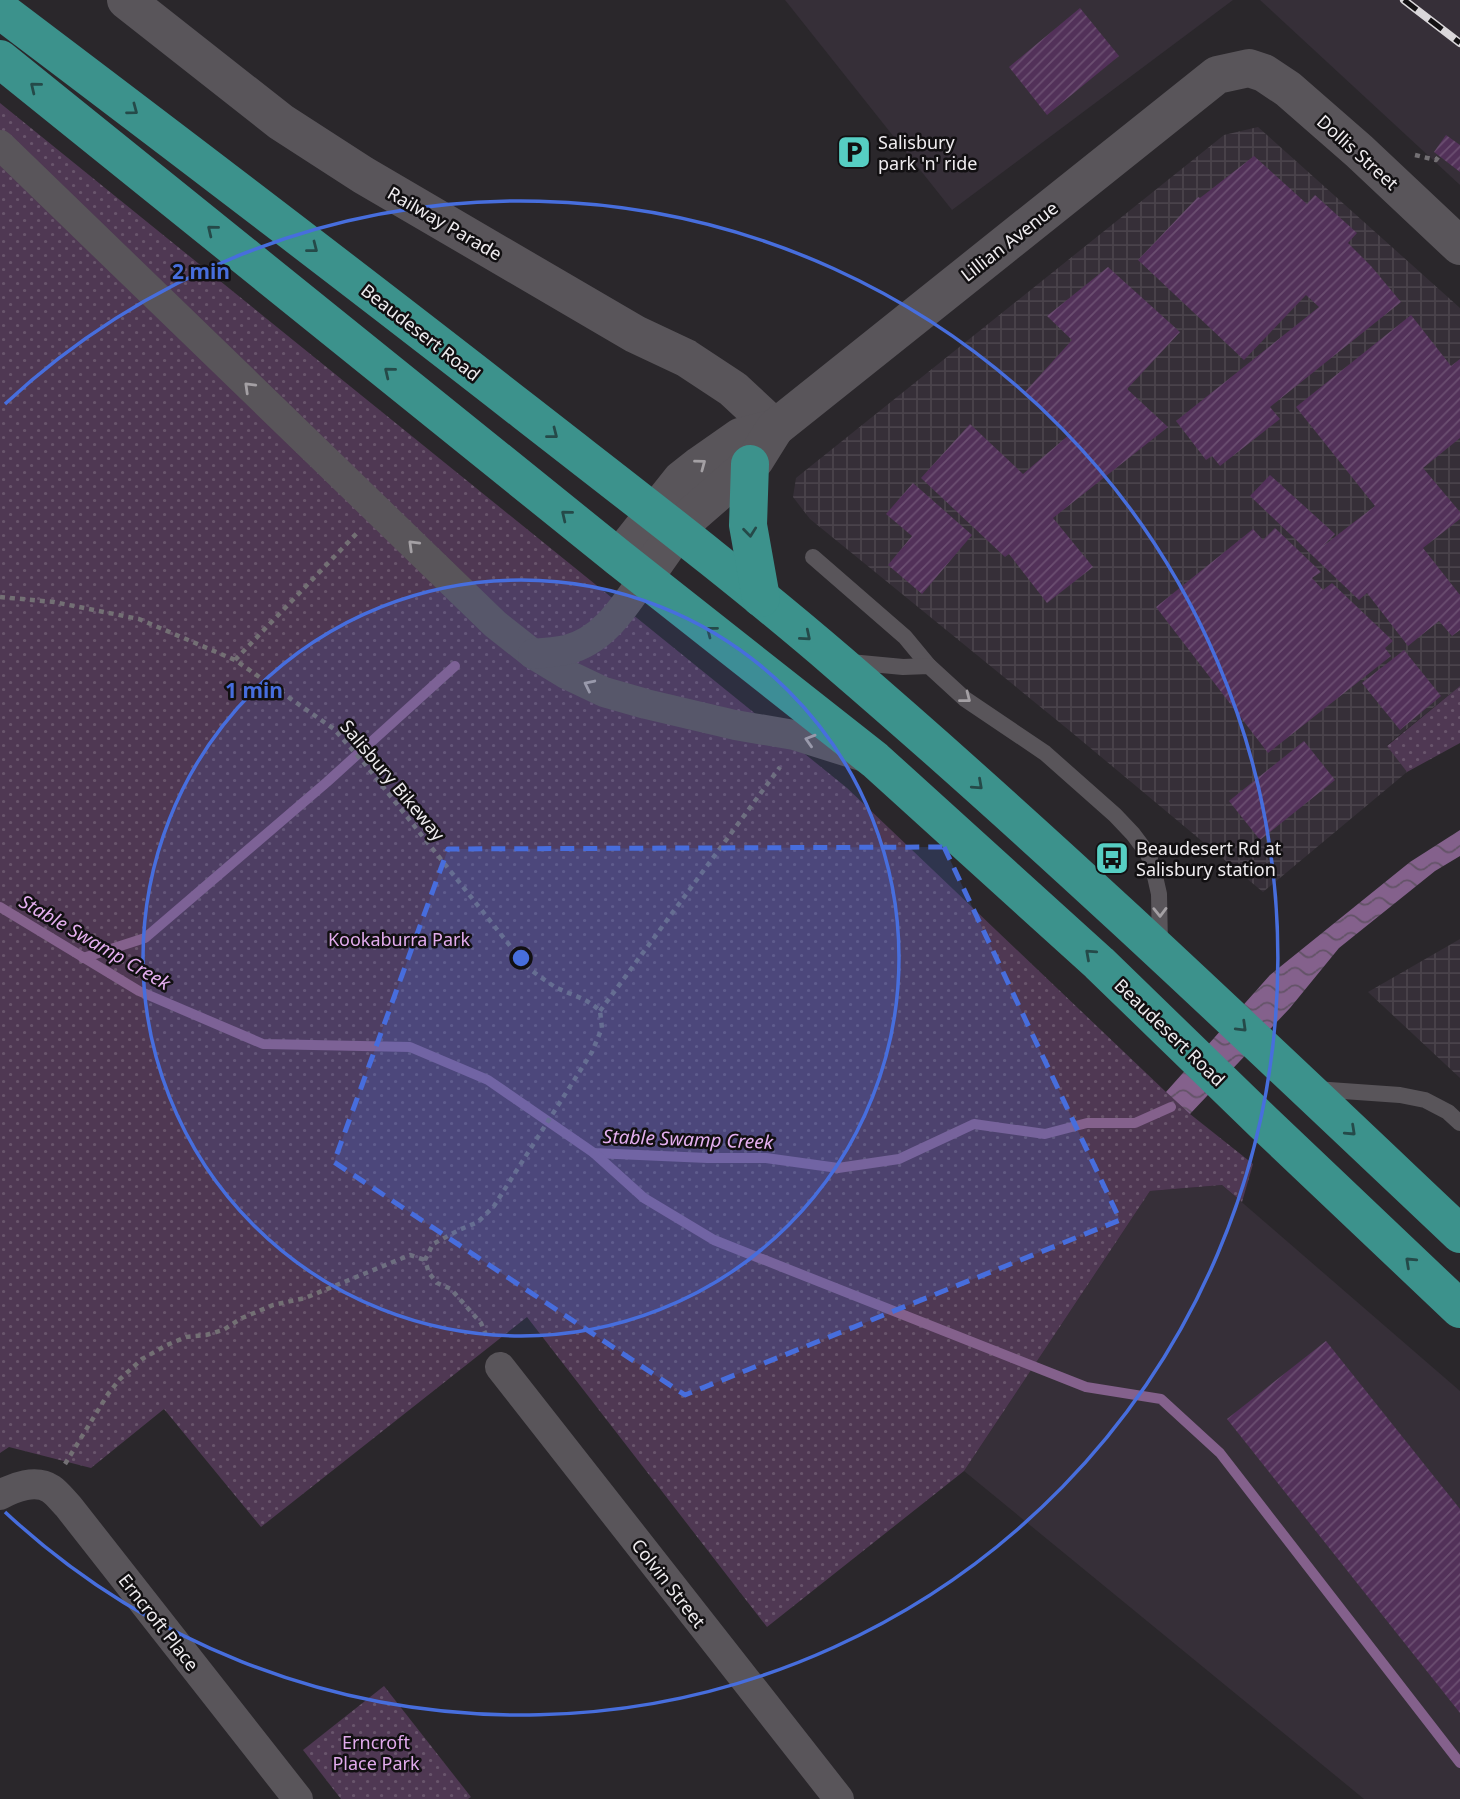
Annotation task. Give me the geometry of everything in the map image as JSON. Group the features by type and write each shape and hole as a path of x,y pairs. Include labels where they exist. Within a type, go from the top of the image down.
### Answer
{"highway":[{"name":"Beaudesert Road","path":"0,10 666,522 837,661 1193,980 1460,1234"},
{"name":"Beaudesert Road","path":"0,59 875,760 1099,963 1460,1308"},
{"path":"750,464 748,526 761,598"}],"street":[{"name":"Railway Parade","path":"126,0 281,122 363,174 635,334 687,358 733,389 775,428"},
{"name":"Lillian Avenue","path":"666,522 693,514 755,460 775,428 1189,95 1217,75 1250,68"},
{"name":"Dollis Street","path":"1250,68 1288,89 1460,246"},
{"name":"Beaudesert Road","path":"0,145 495,624 533,654 604,692 646,705 794,735 875,760"},
{"name":"Lillian Avenue","path":"632,568 666,522 681,480 740,437 775,428"},
{"path":"533,654 567,650 585,643 617,618 632,568"},
{"name":"Colvin Street","path":"500,1367 839,1799"},
{"path":"0,1495 14,1487 38,1485 50,1489"},
{"name":"Erncroft Place","path":"50,1489 68,1506 298,1799"}],"lane":[{"path":"813,558 905,638 929,666 965,699 1045,752 1133,834 1148,854 1160,894 1160,951"},
{"path":"837,661 903,667 929,666"},
{"path":"1303,1086 1400,1095 1425,1100 1448,1112 1460,1123"}],"path":[{"path":"235,660 378,511"},
{"name":"Salisbury Bikeway","path":"0,597 54,602 139,619 235,660 334,729 527,967 557,988 578,996 600,1011"},
{"path":"500,1367 481,1324 451,1289 437,1283 429,1273 425,1260 433,1244 478,1222 495,1206 592,1052 601,1028 600,1011 780,766"},
{"path":"50,1489 108,1394 142,1359 186,1337 223,1330 242,1318 273,1305 305,1298 410,1255 425,1260"}],"highlighted area":[{"path":"944,847 1120,1220 685,1395 334,1162 448,849"}],"shaded area":[{"path":"785,0 1233,0 952,210"},
{"path":"1260,0 1460,0 1460,185"},
{"path":"1258,127 1460,308 1460,686 1387,745 1407,772 1263,892 810,519 793,497 796,478 1224,135"},
{"path":"1460,939 1460,1078 1368,992"},
{"path":"1222,1185 1460,1391 1460,1799 1364,1799 964,1471 1150,1191"}],"green space":[{"name":"Kookaburra Park","path":"0,103 847,788 1166,1092 1253,1164 1242,1202 1222,1185 1150,1191 964,1471 767,1627 527,1317 261,1527 164,1409 91,1468 9,1447 0,1453"},
{"path":"1460,686 1460,743 1407,772 1387,746"},
{"name":"Erncroft Place Park","path":"384,1686 471,1797 341,1799 303,1750"}],"water":[{"path":"1460,830 1460,856 1435,871 1339,948 1290,1008 1190,1114 1166,1092 1270,975 1410,862"}],"building":[{"path":"1080,8 1119,56 1047,115 1009,67"},
{"path":"1446,135 1460,145 1460,172 1434,152"},
{"path":"1254,156 1307,204 1315,195 1357,233 1348,243 1401,302 1270,407 1280,419 1220,466 1212,456 1206,460 1176,421 1319,307 1306,295 1244,360 1138,260 1198,197"},
{"path":"1108,267 1180,332 1127,389 1168,427 1053,518 1093,567 1047,603 1009,554 1005,557 921,478 970,424 1023,474 1070,434 1024,393 1072,340 1047,316"},
{"path":"1411,315 1451,366 1460,359 1460,438 1423,468 1460,512 1460,519 1423,548 1460,595 1460,630 1452,636 1439,621 1408,646 1367,593 1359,600 1250,496 1270,475 1335,534 1323,546 1375,506 1296,407"},
{"path":"913,483 972,535 922,594 888,565 912,536 886,514"},
{"path":"1275,528 1321,572 1312,578 1323,590 1332,583 1393,641 1385,648 1391,656 1268,753 1156,607 1253,529 1263,540"},
{"path":"1404,650 1441,696 1400,730 1362,683"},
{"path":"1304,741 1335,780 1260,840 1229,801"},
{"path":"1326,1341 1460,1509 1460,1713 1227,1419"}],"waterway":[{"path":"83,958 145,938 327,782 455,666"},
{"name":"Stable Swamp Creek","path":"0,907 139,991 263,1044 410,1047 488,1080 594,1153 766,1158 838,1168 899,1159 974,1124 1045,1134 1087,1123 1135,1123 1171,1107"},
{"path":"594,1153 644,1198 714,1240 1086,1387 1161,1399 1220,1453 1460,1763"}],"railway":[{"path":"1404,0 1460,43"}],"place":[{"name":"Salisbury park 'n' ride","path":"854,152"},
{"name":"Beaudesert Rd at Salisbury station","path":"1112,858"}]}
